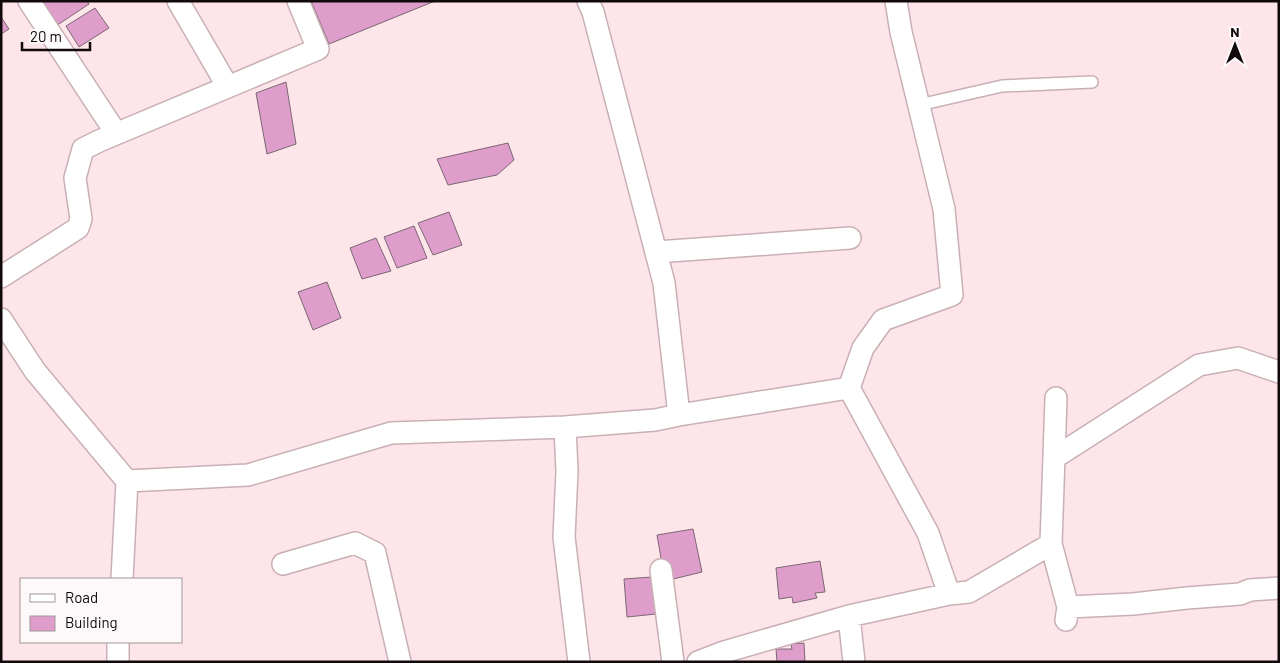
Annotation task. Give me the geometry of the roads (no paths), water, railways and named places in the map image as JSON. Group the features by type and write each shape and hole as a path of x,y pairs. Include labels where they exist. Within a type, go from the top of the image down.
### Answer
{"street":[{"path":"29,1 116,133"},
{"path":"178,1 228,87"},
{"path":"1,277 78,228 81,219 75,178 83,149 116,133 318,49 298,1"},
{"path":"588,1 593,12 664,283 679,415"},
{"path":"896,1 901,32 944,209 952,295 883,320 863,348 849,388 928,532 949,594"},
{"path":"656,252 850,238"},
{"path":"1,319 35,371 127,481 122,578"},
{"path":"1054,458 1199,366 1238,358 1279,372"},
{"path":"127,481 248,475 391,433 566,427 656,420 849,388"},
{"path":"1056,398 1051,544 1067,613 1279,588"},
{"path":"566,427 567,471 564,537 579,662"},
{"path":"283,564 355,543 375,553 400,662"},
{"path":"698,662 724,652 849,616 949,594 969,592 1051,544"},
{"path":"661,570 673,662"},
{"path":"849,616 854,662"},
{"path":"118,643 118,662"}],"lane":[{"path":"920,105 1002,86 1092,82"}]}
